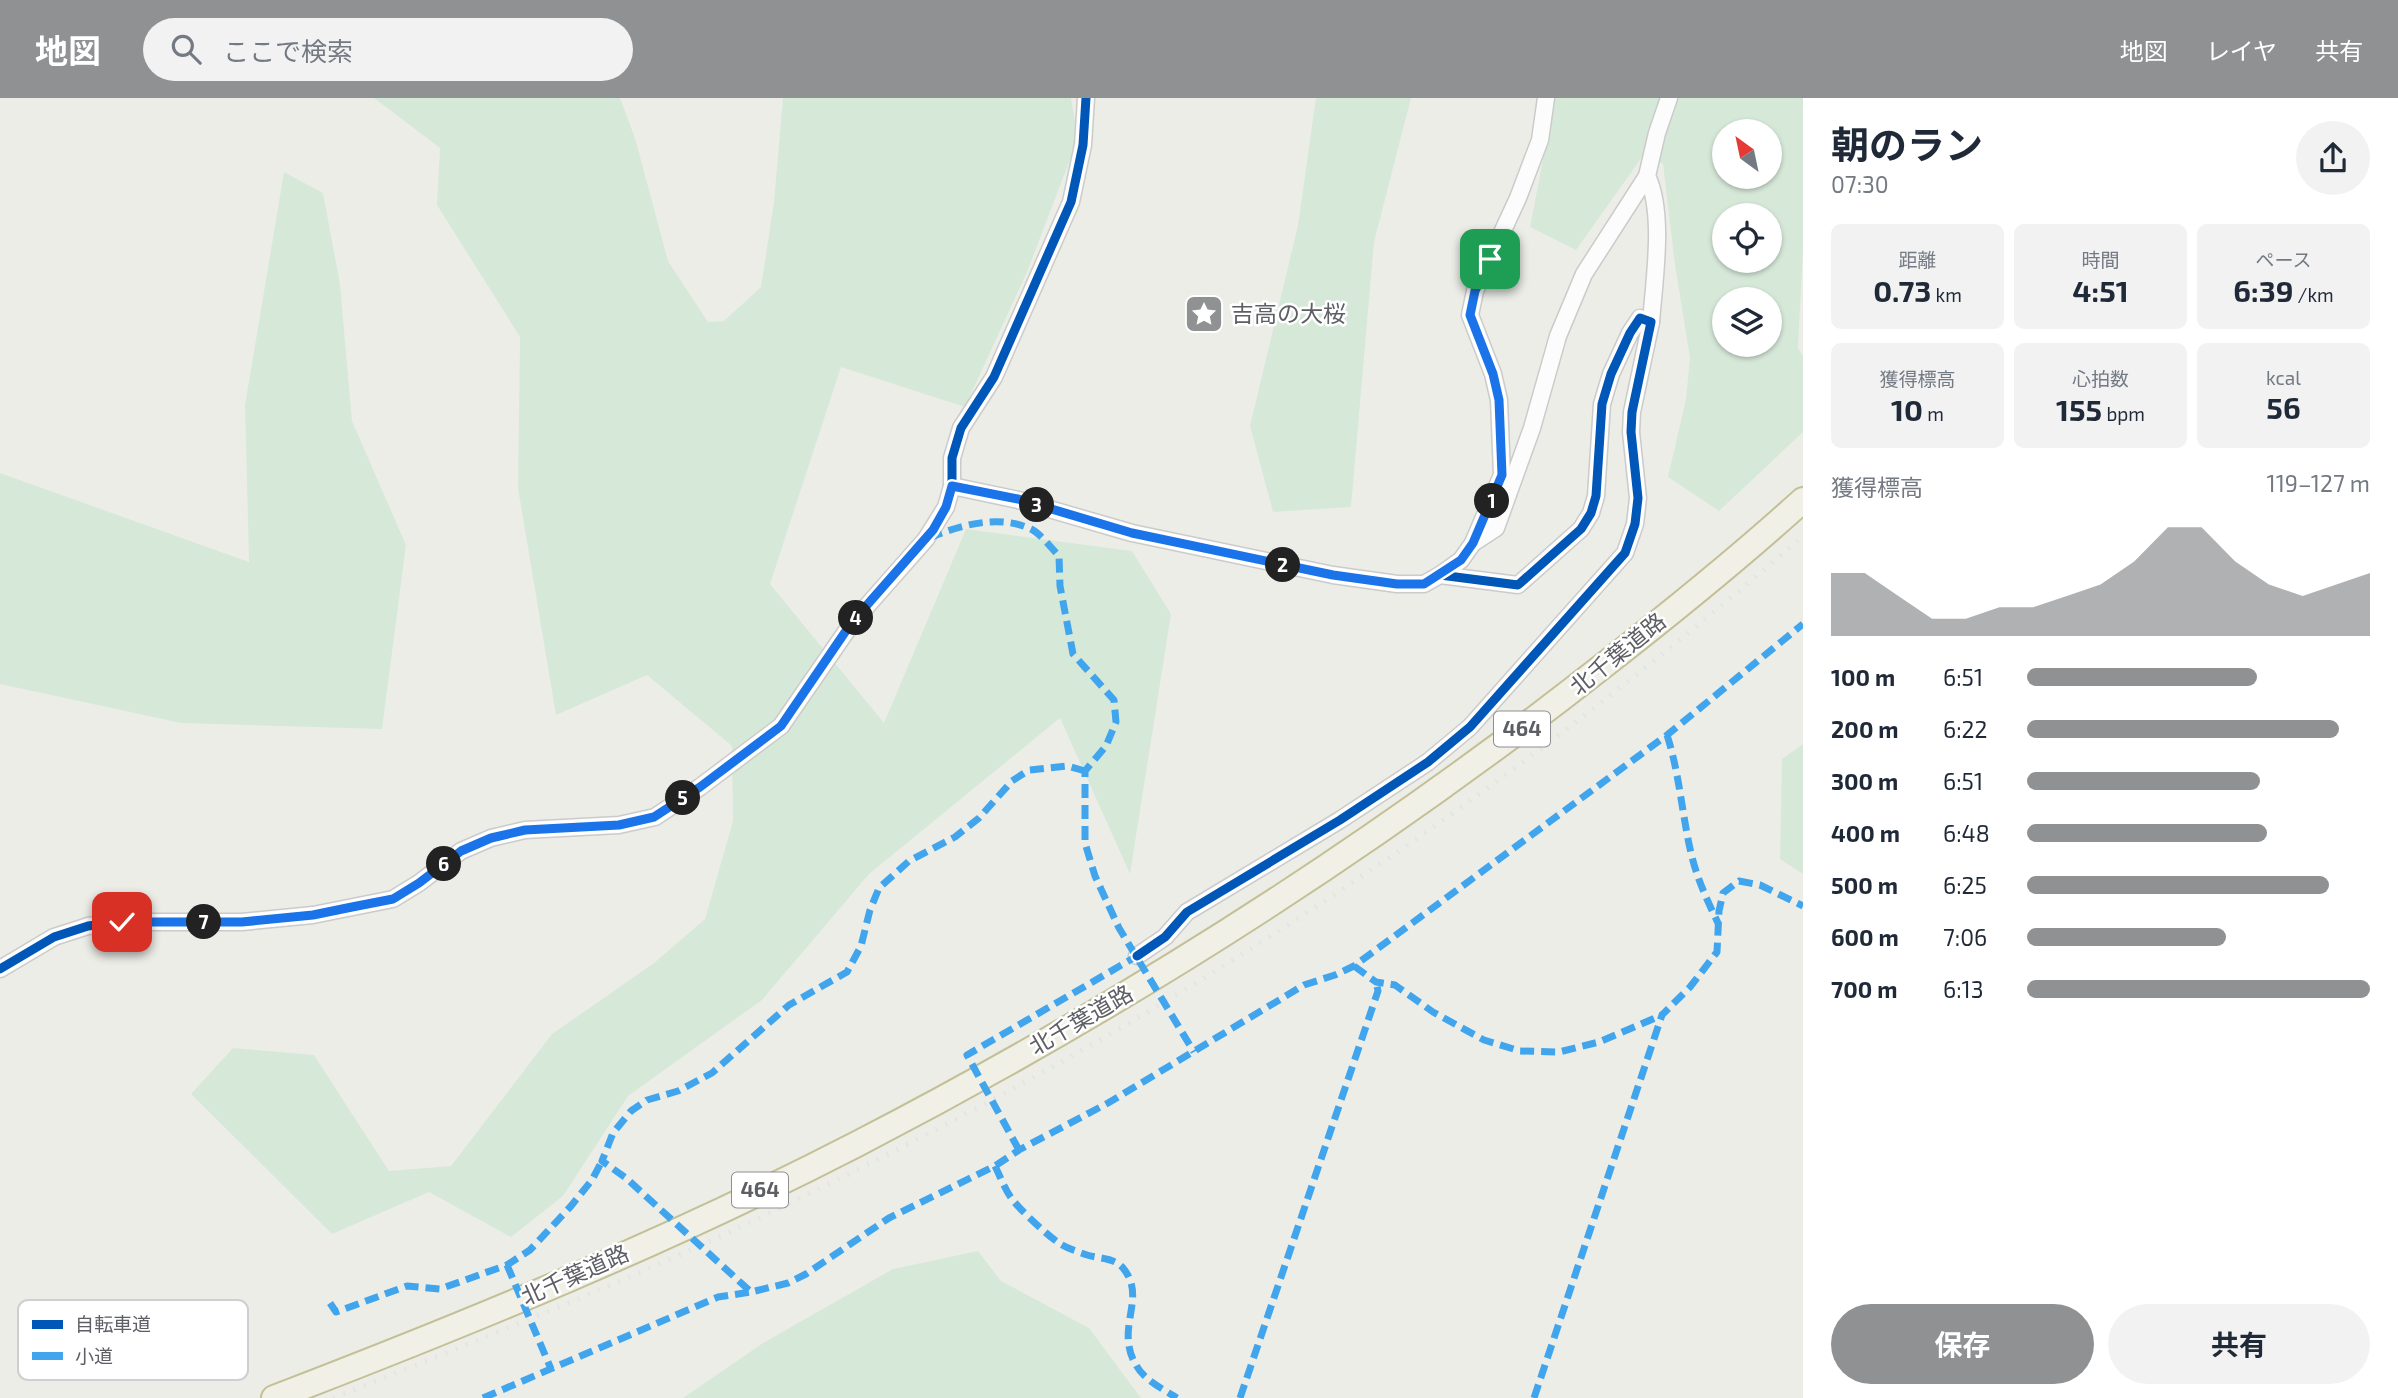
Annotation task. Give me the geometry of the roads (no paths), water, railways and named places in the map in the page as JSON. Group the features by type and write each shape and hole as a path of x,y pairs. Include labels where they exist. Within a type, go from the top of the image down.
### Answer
{"highway":[{"name":"北千葉道路","path":"274,1398 439,1333 596,1266 854,1145 1100,1011 1223,936 1453,781 1651,628 1803,500"}],"street":[{"path":"0,969 54,937 88,926 122,922 242,922 313,915 393,899 461,851 491,838 525,830 619,825 654,817 700,787 781,726 852,622 933,530 946,507 952,486 952,458 961,428 994,377 1071,202 1083,145 1086,98"},
{"path":"952,486 1018,499 1132,533 1333,575 1397,584 1424,584 1440,575 1461,560 1473,543 1502,475 1499,400 1493,374 1470,315 1475,291 1518,198 1540,140 1546,98"},
{"path":"1473,543 1496,528 1532,428 1558,336 1584,274 1647,176 1669,98"},
{"path":"1137,956 1166,937 1188,912 1340,820 1428,762 1470,727 1625,553 1635,524 1638,499 1631,432 1632,412 1651,322 1657,223 1654,190 1647,176"},
{"path":"1440,575 1518,585 1581,529 1591,513 1596,496 1602,404 1611,374 1640,318 1651,322"}],"railway":[{"path":"333,1398 565,1304 736,1229 928,1134 1106,1037 1321,904 1487,788 1648,666 1803,536"}],"place":[{"name":"吉高の大桜","path":"1204,314"}]}
